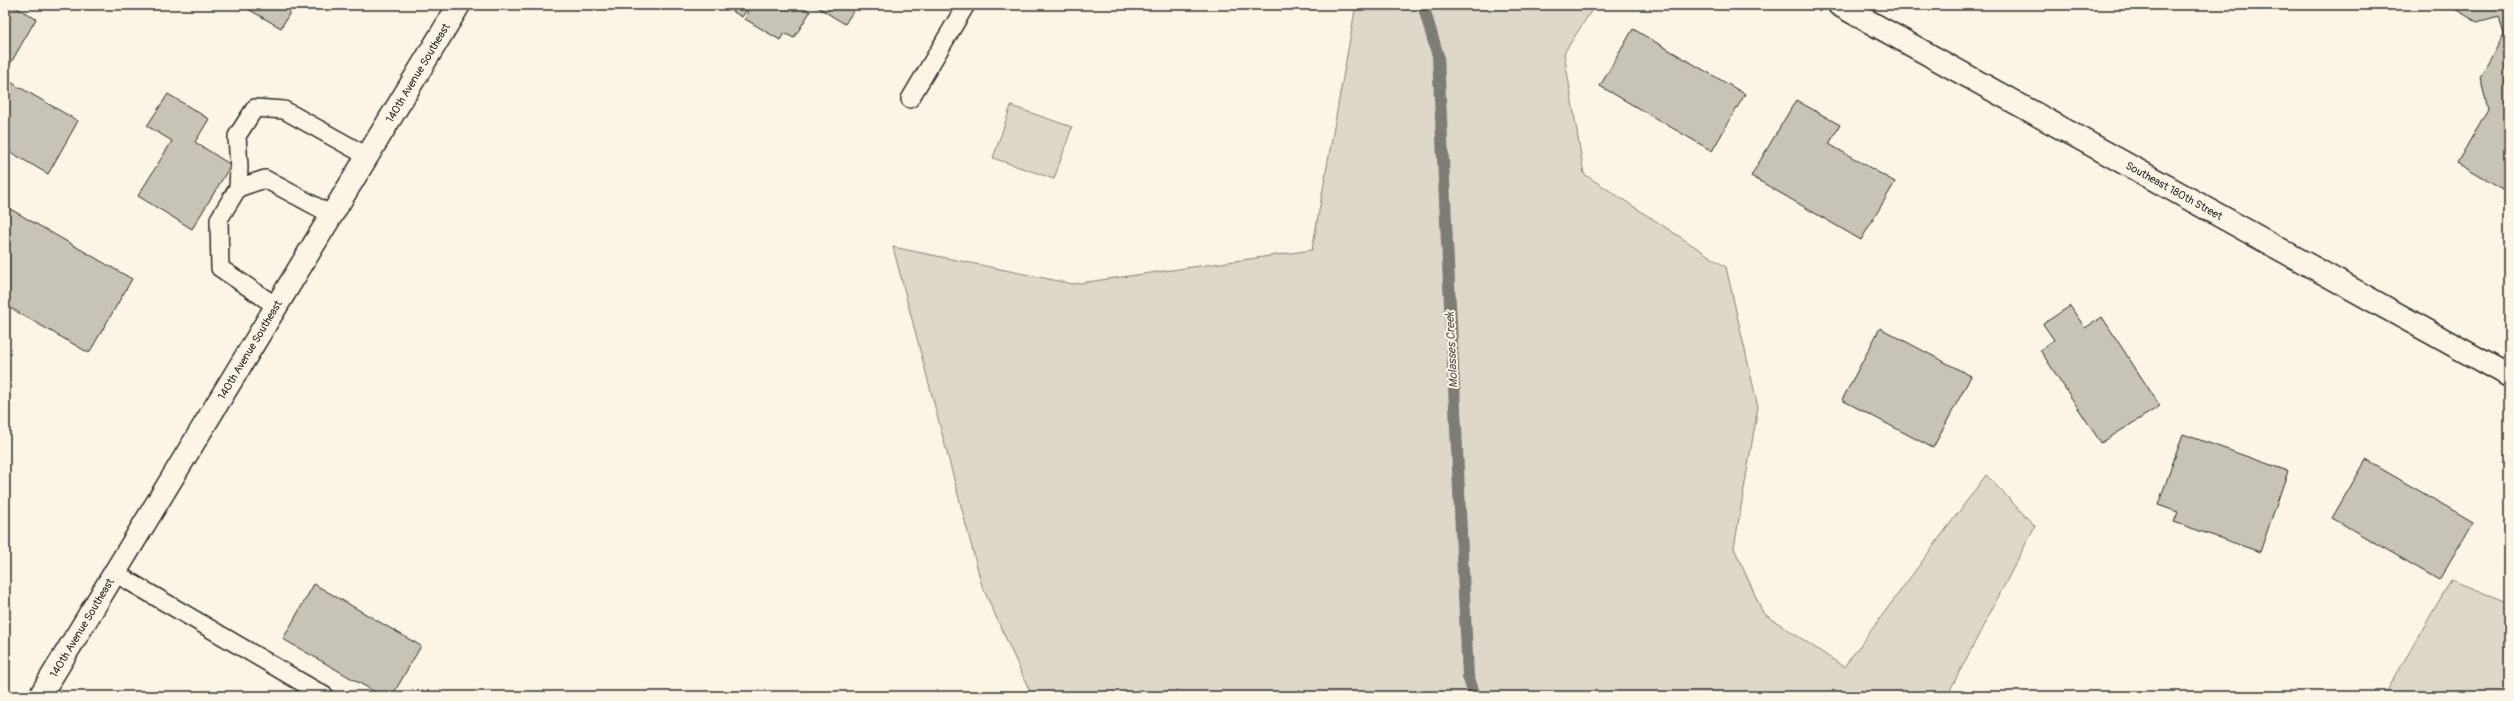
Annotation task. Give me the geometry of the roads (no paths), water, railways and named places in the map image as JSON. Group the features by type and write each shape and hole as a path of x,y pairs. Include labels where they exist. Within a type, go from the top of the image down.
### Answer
{"main road":[{"name":"140th Avenue Southeast","path":"40,696 459,5"},
{"name":"Southeast 180th Street","path":"1839,5 2509,376"}],"lane":[{"path":"910,99 966,5"},
{"path":"276,306 220,268 219,219 238,188 239,167 237,136 255,108 284,110 367,156"},
{"path":"238,188 265,179 332,215"},
{"path":"115,573 325,696"}],"waterway":[{"name":"Molasses Creek","path":"1423,5 1438,56 1468,676 1475,696"}]}
